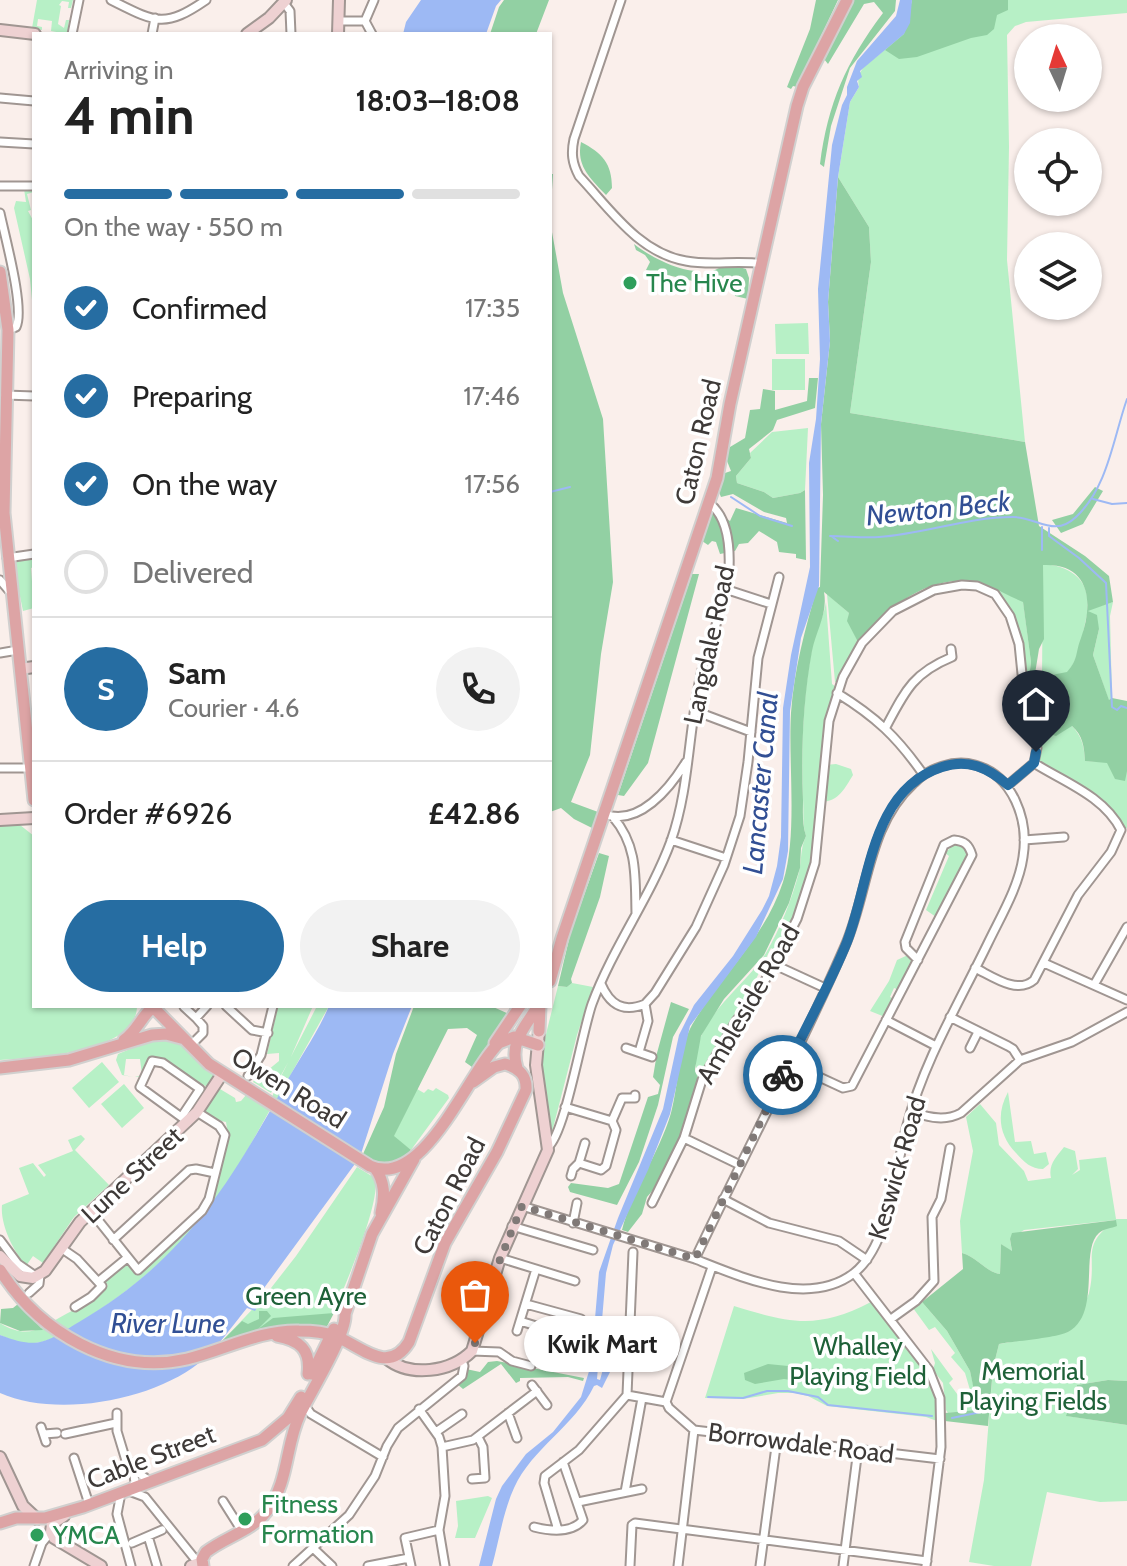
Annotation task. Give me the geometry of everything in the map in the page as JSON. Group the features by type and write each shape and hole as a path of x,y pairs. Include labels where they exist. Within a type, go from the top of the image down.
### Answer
{"main road":[{"name":"Caton Road","path":"552,974 562,938 608,815 717,478 730,404 800,96 847,0"},
{"path":"0,272 8,330 3,378 2,443 5,563 12,594 32,787"},
{"name":"Caton Road","path":"552,955 562,938"},
{"path":"98,1053 127,1038 148,1008"},
{"name":"Owen Road","path":"148,1008 222,1074 372,1167"},
{"path":"198,1565 210,1549 264,1515 278,1495 292,1438 335,1336 345,1323 345,1314 370,1239 416,1155 473,1082 521,1008"},
{"path":"523,1008 539,1031"},
{"path":"473,1082 498,1065 517,1068 513,1048 538,1008"},
{"path":"539,1008 539,1031"},
{"path":"0,1068 48,1064 98,1053 152,1035 172,1035 187,1043"},
{"path":"489,1054 503,1040 518,1038 538,1045"},
{"name":"Caton Road","path":"386,1358 399,1355 409,1342 445,1243 497,1152 526,1090 526,1079 517,1068"},
{"path":"372,1167 386,1170 400,1167 416,1155"},
{"path":"372,1167 380,1175 384,1189 382,1220"},
{"path":"0,1270 28,1306 57,1331 84,1347 122,1359 171,1362 268,1334 301,1331 335,1336 370,1354 386,1358"},
{"path":"268,1334 294,1340 306,1350 309,1363 306,1385"},
{"name":"Cable Street","path":"16,1518 37,1519 76,1509 262,1440 292,1412 335,1336"},
{"path":"262,1440 292,1438"},
{"path":"0,1523 16,1518"}],"street":[{"path":"72,32 79,0"},
{"path":"111,0 155,18 177,18 206,0"},
{"path":"338,32 339,0"},
{"path":"365,21 374,0"},
{"path":"621,0 574,139 572,157 579,176 637,238 651,248 686,261 762,264"},
{"path":"249,32 285,1 291,15 291,32"},
{"path":"152,32 155,18"},
{"path":"339,21 365,21"},
{"path":"365,21 371,32"},
{"path":"0,30 32,34"},
{"path":"0,98 32,101"},
{"path":"0,142 32,144"},
{"path":"0,186 32,186"},
{"path":"0,213 19,320 16,327 8,330"},
{"path":"5,395 32,396"},
{"name":"Langdale Road","path":"548,1147 554,1142 584,1029 601,984 614,953 653,884 671,840 684,793 701,674 729,570 728,540 722,516 709,503"},
{"path":"5,563 32,555"},
{"path":"601,984 616,1006 629,1009 645,1004 696,927 726,858 740,816 758,658 779,577"},
{"path":"0,580 12,594"},
{"name":"Ambleside Road","path":"652,1203 684,1138 702,1080 736,1021 758,994 797,919 815,863 825,742 837,693 862,643 893,611 934,590 962,585 977,586 995,594 1010,616 1019,644 1024,694 1037,748 1034,763"},
{"path":"725,589 771,604"},
{"path":"886,727 911,682 924,670 952,657 951,649"},
{"path":"0,653 18,650"},
{"path":"20,669 32,667"},
{"path":"837,693 886,727 923,774"},
{"path":"695,711 751,732"},
{"path":"608,815 634,812 670,788 688,759"},
{"path":"695,1259 847,941 884,821 900,797 923,774 949,764 971,764 989,771 1008,785 1034,763 1076,785 1124,829 1111,852 1078,895 1034,980 1022,986 1013,986 975,968"},
{"path":"0,768 29,768"},
{"name":"Keswick Road","path":"522,1206 695,1259 712,1267 801,1290 823,1287 854,1273 880,1240 911,1112 936,1046 1008,903 1023,860 1022,820 1008,785"},
{"path":"670,788 684,793"},
{"name":"Langdale Road","path":"608,815 622,829 630,847 637,881 636,915"},
{"path":"0,820 32,818"},
{"path":"1024,840 1064,837"},
{"path":"671,840 726,858"},
{"path":"789,1063 847,1088 852,1086 918,960 972,855 970,846 965,842 954,840 944,845 910,930 906,948 918,960"},
{"path":"637,881 653,884"},
{"path":"1094,985 1127,927"},
{"path":"1044,963 1127,1000"},
{"path":"775,965 825,988"},
{"path":"639,1052 648,1021 645,1004"},
{"path":"185,1008 204,1029 187,1043"},
{"path":"196,1018 205,1008"},
{"path":"228,1008 252,1030 268,1033"},
{"path":"248,1076 261,1055 273,1008"},
{"path":"911,1112 935,1119 954,1117 1020,1060 1072,1042 1127,1012"},
{"path":"950,1017 1013,1049 1020,1060"},
{"path":"886,1020 936,1046"},
{"path":"386,1358 394,1364 418,1370 445,1366 472,1351 500,1258 548,1147 537,1074 539,1031"},
{"path":"970,1048 978,1032"},
{"path":"626,1048 652,1057"},
{"name":"Owen Road","path":"185,1119 140,1087 150,1064 157,1061 197,1086 201,1096"},
{"name":"Lune Street","path":"29,1293 39,1284 38,1275 80,1222 185,1119 222,1074"},
{"path":"579,1163 601,1170 606,1166 616,1130 612,1121 618,1101 635,1098 635,1095"},
{"name":"Lune Street","path":"185,1119 197,1112 201,1096"},
{"path":"565,1107 612,1121"},
{"path":"98,1220 138,1270 202,1211 209,1199 224,1132 197,1112"},
{"path":"684,1138 740,1165"},
{"path":"571,1176 585,1143"},
{"path":"891,1319 916,1301 934,1281 930,1214 941,1199 950,1148"},
{"path":"113,1240 189,1170 215,1173"},
{"path":"723,1199 769,1223 839,1241 867,1260"},
{"path":"573,1223 577,1203"},
{"path":"512,1226 593,1250"},
{"path":"0,1240 18,1264 38,1275"},
{"path":"61,1248 77,1259 102,1286 75,1307"},
{"path":"558,1530 544,1480 547,1473 579,1450 627,1395 633,1252"},
{"path":"0,1256 20,1276 28,1278 38,1275"},
{"path":"99,1281 127,1258"},
{"path":"500,1258 575,1281"},
{"path":"627,1395 666,1402 712,1267"},
{"path":"517,1331 536,1269"},
{"path":"630,1566 632,1525 639,1523 927,1563 942,1421 936,1384 929,1370 854,1273"},
{"path":"526,1304 581,1319"},
{"path":"520,1321 569,1336 571,1342 567,1358"},
{"path":"615,1335 628,1336"},
{"path":"472,1351 499,1352 512,1361 531,1366"},
{"path":"293,1566 356,1507 398,1428 462,1376 464,1366 461,1359"},
{"path":"442,1447 469,1442 478,1437 534,1388 547,1405"},
{"path":"625,1492 642,1398"},
{"name":"Borrowdale Road","path":"666,1402 694,1430 940,1459"},
{"path":"304,1405 311,1414 383,1457"},
{"path":"419,1409 436,1432 442,1447 445,1496 439,1530 445,1566"},
{"path":"117,1413 116,1423 135,1480 126,1491 117,1514 131,1566"},
{"path":"508,1413 517,1438"},
{"path":"436,1432 462,1414"},
{"path":"43,1435 116,1423"},
{"path":"678,1566 694,1430"},
{"path":"472,1479 485,1478 483,1447 478,1437"},
{"path":"760,1566 777,1439"},
{"path":"843,1566 858,1449"},
{"path":"74,1458 89,1504"},
{"path":"127,1459 151,1482"},
{"path":"534,1527 558,1530 582,1523 578,1502 563,1462"},
{"path":"1,1464 23,1506 37,1519"},
{"path":"578,1502 642,1489"},
{"path":"126,1491 145,1497 198,1565"},
{"path":"223,1501 242,1531"},
{"path":"16,1518 23,1506"},
{"path":"34,1566 54,1521 76,1509"},
{"path":"132,1543 162,1530"},
{"path":"368,1566 410,1562 405,1538 439,1530"},
{"path":"51,1532 60,1544 101,1566"},
{"path":"148,1536 157,1566"},
{"path":"314,1549 332,1566"}],"green space":[{"path":"37,0 73,0 71,8 68,8 69,2 62,1 59,5 58,24 64,28 66,20 69,20 67,32 51,31 52,21 38,19 37,26 42,30 32,28"},
{"path":"504,0 549,0 537,32 491,32"},
{"path":"816,0 838,0 797,87 791,89 787,87 810,29"},
{"path":"853,0 896,0 895,11 850,68 831,126 824,167 820,164 823,142 834,102 849,66 883,13 874,2 864,4 828,64 824,59"},
{"path":"912,0 1127,0 1127,13 1014,24 1007,35 1007,260 1025,442 850,413 871,262 869,227 838,177 850,102 859,87 860,74 891,42 912,7"},
{"path":"912,0 1008,0 1008,10 997,15 994,29 987,35 917,57 899,59 885,50 904,34"},
{"path":"581,142 595,150 608,165 612,188 606,195 582,165"},
{"path":"838,177 869,227 871,262 850,413 1025,442 1039,526 1109,576 1113,602 1088,611 1097,615 1099,629 1093,655 1109,700 1127,701 1127,771 1125,781 1115,779 1107,763 1085,761 1082,742 1072,726 1056,736 1047,733 1045,724 1031,717 1026,689 1036,685 1039,702 1042,701 1046,676 1067,672 1071,667 1085,624 1087,599 1084,587 1071,570 1043,565 1044,639 1039,649 1034,680 1029,678 1031,662 1023,602 994,588 963,581 948,582 918,592 891,609 859,644 847,621 849,613 824,592 823,615 812,651 805,707 802,782 806,836 801,848 800,868 789,903 764,955 724,999 701,1036 695,1069 698,1079 684,1129 659,1183 647,1197 642,1214 628,1232 622,1230 626,1215 671,1113 688,1034 703,1007 765,921 788,864 792,697 804,634 817,588 820,587 823,495 821,424 830,341 828,302"},
{"path":"24,189 32,190 27,194 31,210 28,211 32,218 32,300 14,208 16,201 26,202"},
{"path":"552,232 563,293 603,419 613,582 601,654 590,755 571,802 598,812 592,828 561,808 552,811"},
{"path":"634,244 663,262 695,271 698,274 697,282 646,270 650,262 636,250"},
{"path":"719,268 746,269 749,278 748,299 735,296 734,284 709,279 711,272"},
{"path":"808,323 809,354 776,354 775,324"},
{"path":"772,359 805,359 805,390 772,390"},
{"path":"809,378 818,378 815,408 777,420 773,430 749,449 751,458 736,476 737,483 773,498 805,490 806,560 796,558 796,554 779,552 777,542 759,531 748,543 739,544 735,551 720,554 716,542 708,545 702,541 710,515 718,512 730,521 736,508 787,523 786,518 764,512 733,494 721,497 718,490 725,473 731,471 725,456 730,447 745,438 750,410 760,409 763,389 775,391 775,410 807,401"},
{"path":"808,428 805,490 773,498 737,483 736,476 751,458 750,453 772,432"},
{"path":"1095,487 1103,491 1083,524 1061,533 1052,520 1073,514"},
{"path":"32,558 32,609 23,611 13,562"},
{"path":"1043,564 1062,568 1077,576 1086,590 1087,610 1113,602 1110,616 1112,698 1109,701 1093,655 1099,629 1088,611 1079,651 1072,666 1067,673 1042,676"},
{"path":"692,574 699,574 648,763 624,796 618,795"},
{"path":"995,589 1023,601 1031,662 1029,677 1034,680 1026,683 1020,644 993,592"},
{"path":"827,594 849,613 848,621 859,644 848,660 839,683 835,682"},
{"path":"826,602 832,684 836,687 824,742 815,834 806,880 777,952 771,948 756,979 761,982 711,1054 698,1079 696,1060 699,1042 707,1025 766,953 785,914 799,872 806,836 802,780 805,701 813,643"},
{"path":"1029,717 1035,717 1045,724 1071,725 1082,742 1085,761 1107,762 1127,771 1127,828 1121,830 1095,801 1034,763 1037,748"},
{"path":"836,764 851,769 853,775 837,796 822,802 825,765"},
{"path":"0,825 20,825 32,834 32,1008 136,1008 133,1022 121,1034 103,1043 59,1054 0,1060"},
{"path":"954,844 964,847 967,854 936,917 926,910 949,856 945,853"},
{"path":"599,853 609,856 600,897 572,983 567,987 558,986 570,935"},
{"path":"908,955 912,963 899,990 894,988 890,997 894,999 885,1017 870,1011 889,981 897,960"},
{"path":"572,983 593,987 552,1132 543,1077 543,1046 558,986 567,987"},
{"path":"671,1002 689,1009 673,1037 658,1105 639,1162 617,1205 570,1192 568,1187 571,1183 608,1188 619,1184 648,1097 658,1094 660,1085 653,1077"},
{"path":"278,1008 312,1008 271,1093 253,1082 262,1065 268,1070 279,1061 279,1053 267,1054"},
{"path":"316,1008 328,1008 276,1101 272,1098"},
{"path":"413,1008 496,1008 509,1014 472,1067 465,1062 477,1035 467,1028 448,1029 394,1136 411,1150 388,1165 363,1154 384,1107 396,1054"},
{"path":"167,1039 179,1044 215,1073 207,1087 158,1057 146,1062 142,1075 140,1059 126,1059 124,1075 133,1077 122,1075 116,1060 118,1054 152,1040"},
{"path":"102,1062 119,1082 89,1108 72,1088"},
{"path":"124,1084 144,1108 122,1128 101,1104"},
{"path":"436,1088 449,1098 411,1150 393,1137 417,1089 424,1093"},
{"path":"220,1089 235,1098 236,1102 246,1095 271,1108 225,1186 188,1234 137,1282 58,1335 31,1343 17,1342 0,1335 0,1323 19,1331 35,1330 77,1308 108,1285 103,1281 125,1263 137,1274 205,1210 228,1134 226,1122 212,1119 203,1112"},
{"path":"1008,1092 1015,1142 1031,1141 1034,1154 1046,1152 1049,1164 1043,1169 1025,1162 1006,1139 1001,1116"},
{"name":"Memorial Playing Fields","path":"980,1104 996,1123 999,1145 1024,1171 1028,1181 1051,1178 1052,1165 1064,1147 1075,1151 1078,1169 1072,1175 1080,1170 1079,1160 1106,1157 1116,1219 1127,1219 1127,1381 1108,1380 1077,1385 1067,1416 1127,1425 1127,1501 1100,1502 1047,1492 1031,1566 969,1562 984,1480 993,1368 999,1344 1068,1332 1089,1293 1092,1253 1097,1237 1116,1220 1024,1230 1010,1239 1012,1252 1001,1244 1000,1274 962,1253 960,1221 973,1151 966,1117"},
{"path":"81,1135 85,1139 75,1150 109,1185 74,1217 43,1263 33,1256 26,1266 9,1238 2,1205 29,1194 19,1168 33,1163 44,1177 46,1175 38,1165 73,1151 68,1140"},
{"name":"Green Ayre","path":"357,1167 375,1178 372,1209 358,1254 325,1330 268,1328 222,1341 264,1297 296,1256"},
{"path":"1116,1220 1117,1226 1101,1232 1093,1241 1087,1297 1078,1323 1062,1334 999,1344 993,1368 988,1426 945,1421 945,1413 978,1410 970,1371 947,1331 922,1302 963,1269 962,1253 1000,1274 1001,1244 1012,1251 1012,1233"},
{"name":"Whalley Playing Field","path":"871,1302 927,1371 934,1387 937,1421 926,1417 827,1406 795,1393 743,1399 705,1398 734,1306 803,1321 835,1317"},
{"path":"922,1302 947,1331 970,1371 979,1411 948,1413 946,1410 943,1383 933,1370 935,1363 931,1349 953,1379 949,1383 963,1402 970,1390 965,1373 951,1357 955,1353 935,1327 929,1330 913,1308"},
{"path":"18,1304 43,1330 20,1331 0,1323 1,1309 13,1308"},
{"path":"259,1311 267,1311 271,1316 258,1329 273,1318 334,1313 325,1330 268,1328 222,1341 242,1321 248,1324 259,1319"},
{"path":"497,1361 584,1378 583,1381 568,1377 520,1378 516,1383 501,1364 463,1389 456,1383 466,1369 480,1372 488,1362"},
{"path":"768,1364 828,1370 824,1385 784,1379 755,1384 745,1380 744,1373"},
{"path":"1108,1380 1127,1381 1127,1425 1066,1416 1077,1385"},
{"path":"492,1498 475,1538 455,1538 458,1526 456,1501"}],"water":[{"path":"421,0 501,0 487,32 404,32 406,22"},
{"path":"900,0 912,0 910,23 904,34 860,71 859,87 850,102 838,177 828,302 830,341 821,424 819,586 801,638 790,711 788,851 783,879 756,937 690,1026 670,1114 613,1245 606,1273 597,1379 600,1380 606,1358 611,1356 610,1372 602,1388 594,1386 576,1413 522,1474 507,1507 492,1566 479,1566 502,1486 526,1454 553,1432 581,1397 591,1365 599,1272 663,1109 679,1035 694,1005 733,956 769,896 781,837 783,708 810,567 809,463 820,359 818,289 832,145 857,61 896,16"},
{"name":"River Lune","path":"328,1008 411,1008 360,1157 256,1299 260,1302 255,1311 247,1308 199,1363 156,1387 130,1396 75,1405 23,1400 0,1393 0,1335 33,1343 50,1339 115,1299 147,1274 175,1247 222,1189"}],"waterway":[{"name":"Newton Beck","path":"830,536 896,535 1013,517 1053,526 1068,523 1096,492 1127,399"},
{"name":"Newton Beck","path":"552,492 570,487"},
{"name":"Newton Beck","path":"731,497 760,516 792,526"},
{"path":"1093,499 1112,504 1127,503"},
{"path":"1042,527 1042,550"},
{"name":"Newton Beck","path":"1049,528 1049,536 1106,583 1112,707 1117,710 1121,706 1127,708"},
{"name":"Newton Beck","path":"831,536 838,541"},
{"path":"708,1397 743,1398 767,1391 788,1391 818,1397 828,1405 932,1416"},
{"path":"952,1418 981,1412"}],"way so far":[{"path":"475,1343 497,1267 522,1206 695,1259 783,1075"}],"place":[{"name":"The Hive","path":"630,283"},
{"name":"Kwik Mart","path":"475,1343"},
{"name":"Fitness Formation","path":"245,1519"},
{"name":"YMCA","path":"37,1535"}],"route":[{"path":"783,1075 847,941 876,840 900,797 923,774 949,764 979,766 1008,785 1034,763 1036,752"}],"water label":[{"name":"Lancaster Canal","path":"760,783"}]}
